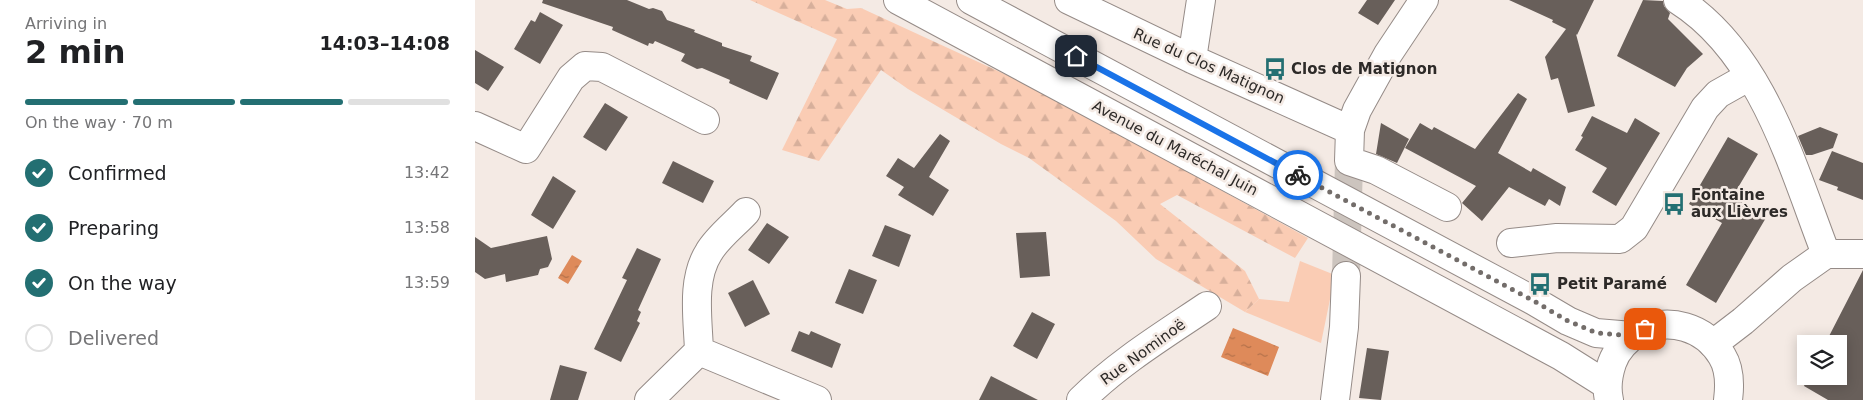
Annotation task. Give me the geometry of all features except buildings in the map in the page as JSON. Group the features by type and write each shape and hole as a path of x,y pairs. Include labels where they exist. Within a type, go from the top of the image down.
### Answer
{"street":[{"name":"Avenue du Maréchal Juin","path":"898,0 1561,356 1608,393"},
{"path":"971,0 1525,296 1568,321 1597,333 1632,336"},
{"name":"Rue du Clos Matignon","path":"1069,0 1192,59 1350,130"},
{"path":"1192,59 1201,0"},
{"path":"1425,0 1388,54 1357,110 1350,130 1349,161 1376,170 1447,207"},
{"path":"1678,0 1717,33 1750,76 1773,116 1826,254"},
{"path":"475,126 525,149 571,78 585,66 601,67 705,120"},
{"path":"1511,244 1557,238 1620,239 1634,228 1705,108 1719,94 1750,76"},
{"path":"649,400 699,351 698,290 702,266 709,250 746,212"},
{"path":"1713,344 1743,321 1792,278 1826,254 1863,254"},
{"path":"1335,400 1344,327 1346,276"},
{"name":"Rue Nominoë","path":"1081,400 1095,386 1143,349 1207,306"},
{"path":"1608,393 1609,372 1614,358 1622,346 1632,336 1645,329 1659,325 1674,324 1702,334 1722,356 1728,371 1730,386 1728,400"},
{"path":"699,351 817,400"}],"green space":[{"path":"750,0 825,0 847,9 861,8 1039,90 1308,238 1295,258 1177,195 1160,204 1245,271 1259,299 1245,312 1156,259 1116,221 1029,158 1001,144 908,89 881,70 819,161 782,150 837,39"},
{"path":"1300,261 1335,275 1321,343 1245,312 1259,299 1289,302"}],"water":[{"path":"572,255 582,261 568,284 558,278"},
{"path":"1233,328 1279,347 1268,376 1221,357"}],"tunnel":[{"path":"1346,276 1349,161"}],"way so far":[{"path":"1298,175 1568,321 1597,333 1632,336 1645,329"}],"place":[{"name":"Clos de Matignon","path":"1275,69"},
{"name":"Fontaine aux Lièvres","path":"1674,204"},
{"name":"Petit Paramé","path":"1540,284"}],"route":[{"path":"1076,56 1298,175"}]}
